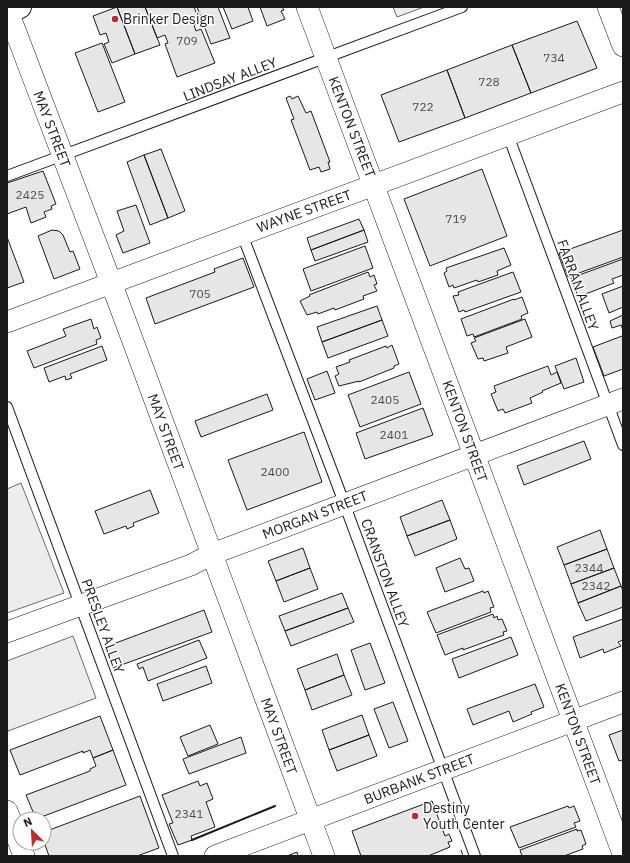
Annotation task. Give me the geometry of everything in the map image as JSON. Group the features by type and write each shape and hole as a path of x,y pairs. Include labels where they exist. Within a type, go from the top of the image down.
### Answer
{"street":[{"name":"KENTON STREET","path":"307,7 623,854"},
{"path":"608,7 623,46"},
{"name":"MAY STREET","path":"10,10 62,156 111,283 324,856"},
{"name":"WAYNE STREET","path":"7,322 623,92"},
{"name":"MORGAN STREET","path":"7,632 191,565 212,554 615,401"},
{"name":"BURBANK STREET","path":"215,856 623,702"},
{"path":"7,811 24,856"}],"lane":[{"name":"LINDSAY ALLEY","path":"7,176 462,7"},
{"name":"FARRAN ALLEY","path":"508,135 615,401 623,445"},
{"name":"CRANSTON ALLEY","path":"242,234 475,856"},
{"name":"PRESLEY ALLEY","path":"7,407 173,856"}],"shaded area":[{"path":"393,7 424,7 397,17"},
{"path":"21,483 64,593 7,613 7,489"},
{"path":"73,636 96,698 8,731 7,661"}],"building":[{"path":"117,7 135,54 112,63 104,44 109,42 106,33 100,35 93,16"},
{"path":"117,7 145,7 160,45 135,54"},
{"path":"145,7 194,7 200,22 194,25 196,31 201,29 215,63 177,77 165,44 168,43 165,35 157,38"},
{"path":"197,7 218,7 230,38 211,44"},
{"path":"223,7 248,7 253,21 232,29"},
{"path":"260,7 282,7 284,10 281,11 285,19 267,26"},
{"path":"577,21 597,68 531,93 512,45"},
{"path":"102,43 125,102 98,112 75,53"},
{"path":"512,45 531,93 465,118 447,70"},
{"path":"447,70 465,118 399,142 381,95"},
{"path":"290,96 292,99 298,96 306,113 311,111 330,162 328,162 330,169 321,172 319,167 310,170 291,120 294,119 286,98"},
{"path":"161,149 185,211 168,218 144,155"},
{"path":"144,155 168,218 150,225 127,162"},
{"path":"482,169 507,236 430,266 404,199"},
{"path":"43,171 56,204 51,206 52,209 44,212 46,217 31,223 26,207 7,214 7,183"},
{"path":"136,205 150,243 123,253 116,235 124,231 117,211"},
{"path":"359,219 364,230 311,250 307,238"},
{"path":"52,230 59,231 63,235 70,252 73,251 80,269 54,279 38,236"},
{"path":"364,230 368,242 315,261 311,250"},
{"path":"623,230 623,257 568,277 559,253"},
{"path":"7,237 24,282 7,288"},
{"path":"365,246 373,268 311,291 303,269"},
{"path":"504,248 511,265 497,271 498,275 454,288 453,285 449,287 444,273 447,271 446,268"},
{"path":"243,258 254,287 155,324 146,298 215,272 214,269"},
{"path":"623,259 623,275 612,279 614,283 578,297 571,278"},
{"path":"368,272 370,277 374,275 377,284 374,285 377,291 363,296 364,299 335,310 334,308 318,314 317,312 307,315 300,301 310,296 309,295"},
{"path":"513,272 521,292 465,312 464,310 459,312 453,296 459,295 458,292"},
{"path":"623,286 623,307 609,313 602,294"},
{"path":"522,297 528,313 521,316 522,319 474,337 473,334 467,336 461,319"},
{"path":"377,306 382,320 322,342 317,327"},
{"path":"623,315 623,330 621,325 612,328 610,321"},
{"path":"91,319 94,329 97,327 101,338 96,340 97,344 34,368 27,351 66,336 63,329"},
{"path":"525,319 532,337 506,347 508,353 484,361 483,358 478,359 471,343 476,341 474,338"},
{"path":"382,320 388,336 328,358 322,342"},
{"path":"622,336 623,369 604,376 593,347"},
{"path":"392,345 399,364 394,366 394,368 359,382 339,386 335,376 339,374 336,367 350,362 349,360"},
{"path":"102,346 107,360 70,374 72,378 66,380 65,376 49,382 44,368"},
{"path":"576,358 584,382 564,389 555,366"},
{"path":"548,366 551,375 557,372 561,383 530,398 532,403 505,413 503,409 498,411 491,394 496,392 494,386"},
{"path":"327,371 335,393 315,400 307,379"},
{"path":"409,372 421,404 360,427 348,395"},
{"path":"267,394 273,410 201,437 195,421"},
{"path":"423,408 433,435 365,459 356,433"},
{"path":"304,432 322,482 247,510 228,460"},
{"path":"584,441 591,459 524,485 517,466"},
{"path":"150,490 159,513 133,523 134,526 127,529 126,526 104,534 95,511"},
{"path":"442,500 450,520 407,536 400,517"},
{"path":"450,520 457,539 415,556 407,536"},
{"path":"600,530 607,549 564,565 557,547"},
{"path":"303,548 310,568 276,581 268,561"},
{"path":"607,549 614,568 571,584 564,565"},
{"path":"460,558 465,569 469,568 474,581 445,592 436,568"},
{"path":"310,568 318,589 284,602 276,581"},
{"path":"614,568 621,586 578,603 571,584"},
{"path":"621,586 623,591 623,607 586,621 578,603"},
{"path":"483,591 484,593 488,591 494,607 490,608 491,612 436,633 427,612"},
{"path":"342,593 348,608 285,631 279,616"},
{"path":"348,608 354,622 291,646 285,631"},
{"path":"204,610 212,632 113,668 105,647"},
{"path":"493,614 494,618 497,616 498,620 502,619 507,631 503,632 504,635 445,655 437,635"},
{"path":"623,619 623,640 618,642 621,646 604,653 603,649 580,658 573,637"},
{"path":"511,637 518,655 459,678 452,659"},
{"path":"199,640 207,658 148,681 143,667 139,669 137,664"},
{"path":"370,643 385,683 365,690 351,650"},
{"path":"337,654 344,675 305,690 297,669"},
{"path":"206,666 212,683 163,701 157,684"},
{"path":"344,675 352,695 312,710 305,690"},
{"path":"535,684 544,707 513,722 509,711 473,725 467,709"},
{"path":"393,702 408,741 389,748 374,709"},
{"path":"362,715 369,735 329,750 322,730"},
{"path":"100,716 113,750 93,758 90,750 83,753 83,751 20,775 10,750"},
{"path":"210,725 218,744 188,756 180,737"},
{"path":"623,730 623,760 619,761 609,735"},
{"path":"369,735 377,756 337,771 329,750"},
{"path":"241,737 246,753 189,774 183,759"},
{"path":"113,750 126,785 52,813 52,811 33,811 26,795 90,771 90,769 96,766 93,758"},
{"path":"198,781 200,786 207,783 213,799 206,802 215,827 191,836 192,840 178,845 169,824 173,823 162,795"},
{"path":"140,796 159,848 137,856 49,856 47,851 52,851 52,829"},
{"name":"Destiny Youth Center","path":"432,801 445,836 449,834 452,841 448,842 450,847 428,856 361,856 352,831"},
{"path":"568,806 569,808 574,806 580,821 574,823 576,827 519,848 510,827"},
{"path":"577,829 577,831 581,830 586,844 582,846 583,849 564,856 522,856 520,850"},
{"path":"297,852 298,856 287,856"}],"fence":[{"path":"461,850 463,856"}],"wall":[{"path":"192,840 275,806"}],"place":[{"name":"Brinker Design","path":"115,19"},
{"name":"Destiny Youth Center","path":"415,816"}]}
